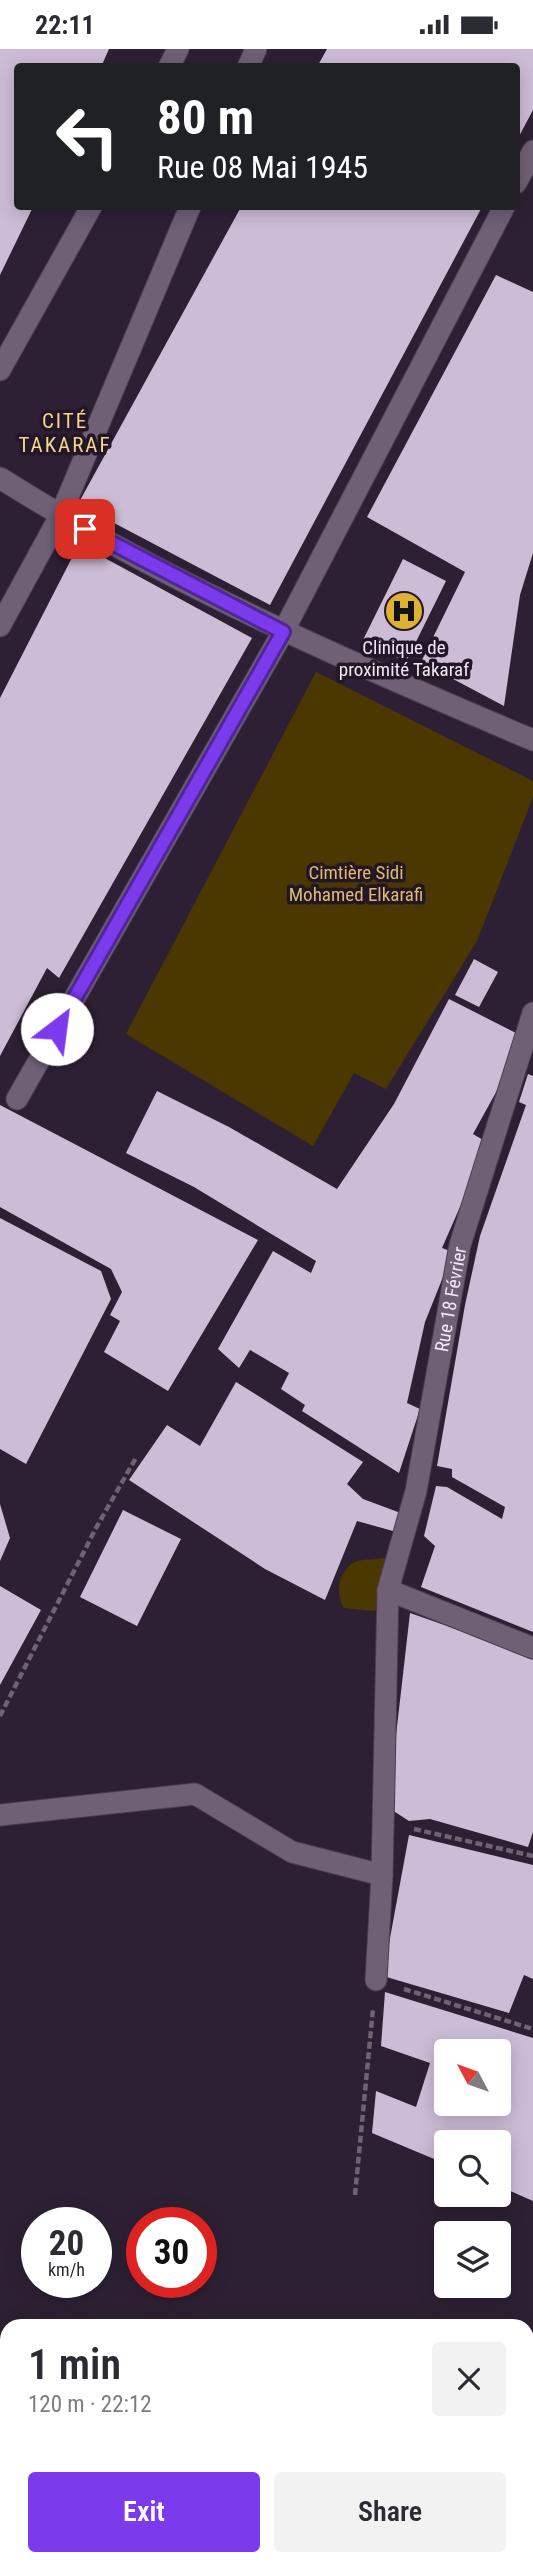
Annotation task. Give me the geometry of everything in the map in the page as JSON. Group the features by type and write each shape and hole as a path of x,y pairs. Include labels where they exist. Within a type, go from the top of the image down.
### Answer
{"street":[{"path":"520,175 533,151"},
{"path":"0,370 89,210"},
{"path":"0,627 60,516 189,210"},
{"path":"17,1099 283,632 502,210"},
{"path":"0,478 60,516 283,632 533,740"},
{"name":"Rue 18 Février","path":"376,1980 382,1875 381,1821 388,1590 416,1491 460,1245 533,1013"},
{"path":"388,1590 533,1648"},
{"path":"0,1815 195,1794 292,1852 382,1875"}],"path":[{"path":"0,1716 96,1528 137,1456"},
{"path":"381,1821 533,1856"},
{"path":"355,2195 376,1980 533,2029"}],"green space":[{"name":"Cimtière Sidi Mohamed Elkarafi","path":"316,672 533,781 533,797 477,941 386,1089 354,1073 313,1146 126,1034"},
{"path":"385,1558 395,1561 382,1609 373,1611 344,1608 339,1590 341,1578 348,1567 360,1560"}],"building":[{"path":"0,49 109,49 103,63 14,63 14,210 32,210 0,275"},
{"path":"327,49 533,49 533,110 520,134 520,63 319,63"},
{"path":"239,210 480,210 270,605 78,504"},
{"path":"496,275 533,292 533,553 520,595 504,706 421,662 465,572 367,517"},
{"path":"79,544 252,638 59,978 47,968 0,1056 0,698"},
{"name":"Clinique de proximité Takaraf","path":"403,559 446,581 406,662 363,640"},
{"path":"474,959 498,972 479,1007 455,995"},
{"path":"449,999 518,1034 500,1085 473,1134 488,1143 442,1248 453,1252 425,1322 407,1403 420,1409 399,1473 302,1411 305,1405 281,1389 289,1373 250,1350 239,1368 218,1349 273,1251 311,1273 316,1261 194,1187 126,1153 157,1091 229,1127 337,1189 394,1104"},
{"path":"528,1074 533,1076 533,1632 421,1587 435,1546 424,1536 436,1486 447,1487 502,1519 505,1507 452,1477 452,1469 437,1466 480,1236 526,1105 519,1102"},
{"path":"0,1105 258,1240 168,1391 104,1352 120,1321 110,1315 122,1292 111,1269 0,1207"},
{"path":"0,1218 101,1271 111,1299 26,1464 0,1449"},
{"path":"236,1382 363,1462 347,1484 363,1499 406,1515 400,1533 357,1521 325,1600 265,1569 129,1480 167,1425 200,1446"},
{"path":"0,1504 10,1538 0,1561"},
{"path":"123,1510 181,1539 137,1626 80,1597"},
{"path":"0,1586 41,1610 0,1685"},
{"path":"410,1613 533,1656 533,1832 528,1847 430,1819 409,1821 392,1810 390,1788"},
{"path":"409,1835 533,1865 533,1979 524,1975 509,2013 383,1976"},
{"path":"385,1992 533,2038 533,2201 511,2191 511,2130 434,2130 434,2159 372,2133 376,2091 416,2107 430,2063 381,2046"}],"place":[{"name":"Clinique de proximité Takaraf","path":"404,611"}],"district":[{"name":"CITÉ TAKARAF","path":"65,433"}],"route":[{"path":"57,1029 283,632 85,529"}]}
